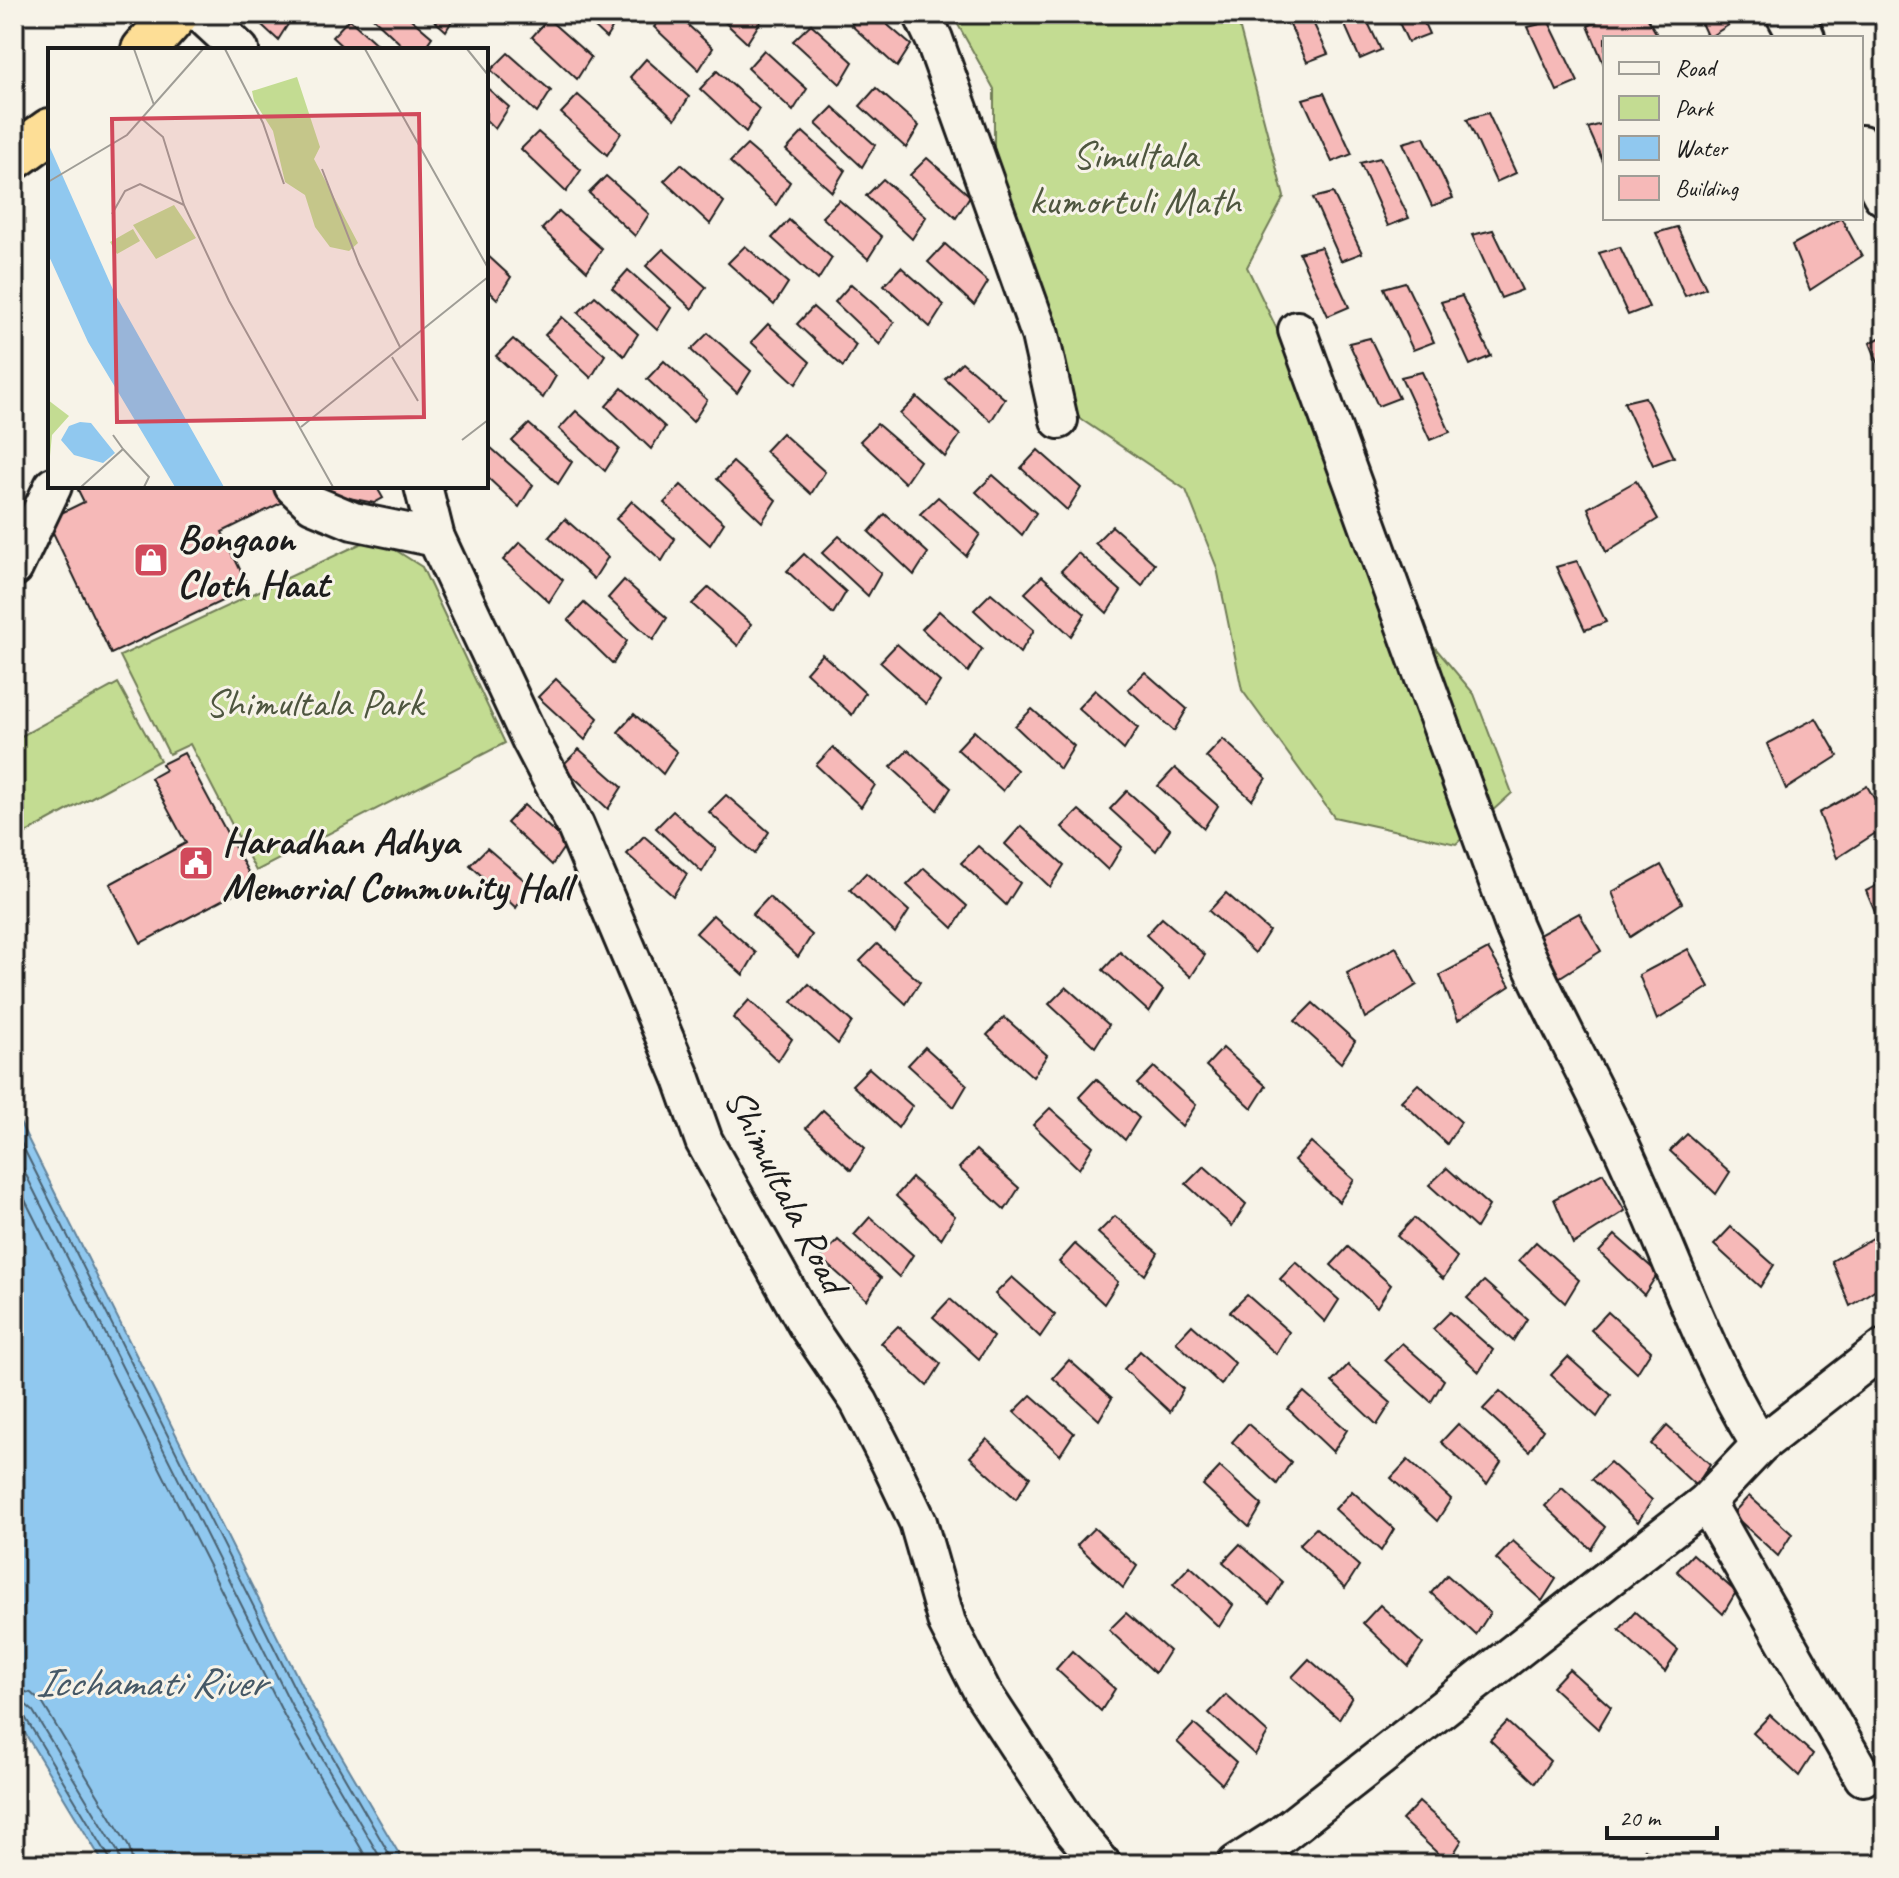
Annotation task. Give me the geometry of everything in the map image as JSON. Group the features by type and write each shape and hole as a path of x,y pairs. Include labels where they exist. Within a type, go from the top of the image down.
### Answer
{"highway":[{"path":"146,48 176,14"},
{"path":"14,157 48,132"}],"main road":[{"path":"1789,14 1801,36"},
{"path":"1863,152 1885,193"}],"street":[{"path":"201,14 238,48"},
{"path":"922,14 934,39 1040,335 1059,420"},
{"path":"1297,330 1514,926 1541,989 1616,1135 1732,1399 1760,1445"},
{"path":"14,568 52,488"},
{"path":"295,488 312,504 353,521 436,538"},
{"name":"Shimultala Road","path":"424,488 436,538 531,741 575,825 673,1056 704,1141 806,1324 859,1402 890,1463 918,1522 947,1623 983,1693 1073,1830 1102,1864"},
{"path":"1236,1864 1280,1836 1706,1502 1760,1445 1885,1347"},
{"path":"1706,1502 1863,1777"}],"green space":[{"name":"Simultala kumortuli Math","path":"952,14 1236,14 1284,197 1247,267 1298,373 1396,601 1474,694 1512,793 1456,844 1334,817 1242,690 1217,568 1186,490 1066,409 994,176 994,89"},
{"name":"Shimultala Park","path":"375,537 422,567 505,743 256,871 190,744 169,754 120,656"},
{"path":"118,683 160,760 15,839 14,740"}],"water":[{"name":"Icchamati River","path":"14,1111 311,1704 405,1864 104,1864 14,1715"}],"building":[{"path":"250,14 288,14 292,18 278,40"},
{"path":"374,14 405,14 432,37 424,48 405,48 372,17"},
{"path":"427,14 456,14 446,31"},
{"path":"580,14 618,14 620,16 606,38"},
{"path":"666,14 676,14 713,48 699,70 654,27"},
{"path":"716,14 753,14 761,21 747,43"},
{"path":"862,14 875,14 911,45 897,67 851,25"},
{"path":"1285,14 1309,14 1328,54 1307,62"},
{"path":"1340,14 1364,14 1381,50 1360,59"},
{"path":"1395,14 1420,14 1429,34 1408,42"},
{"path":"1611,14 1645,14 1658,36 1603,36 1603,62 1588,26"},
{"path":"1697,14 1746,14 1711,36 1707,36"},
{"path":"349,19 381,48 344,48 332,37"},
{"path":"548,19 591,57 577,79 532,37"},
{"path":"1549,22 1578,82 1557,91 1528,27"},
{"path":"811,24 853,62 840,84 793,41"},
{"path":"764,50 807,89 793,111 748,68"},
{"path":"508,53 551,91 537,113 491,70"},
{"path":"646,59 689,97 675,119 630,77"},
{"path":"717,71 759,109 746,132 700,89"},
{"path":"876,88 919,126 906,148 860,106"},
{"path":"488,89 509,107 495,129 488,122"},
{"path":"1324,93 1352,154 1332,162 1303,99"},
{"path":"578,95 621,133 607,155 561,113"},
{"path":"833,107 875,145 862,167 816,124"},
{"path":"1488,113 1516,173 1496,182 1467,119"},
{"path":"1603,124 1603,162 1588,128"},
{"path":"538,132 581,170 566,192 521,149"},
{"path":"803,132 845,170 832,192 786,150"},
{"path":"1424,137 1453,198 1432,206 1403,143"},
{"path":"747,145 790,182 776,205 730,162"},
{"path":"927,158 970,196 956,218 910,175"},
{"path":"1380,158 1409,218 1388,226 1360,163"},
{"path":"681,164 724,202 710,224 664,181"},
{"path":"606,176 649,214 635,236 589,193"},
{"path":"883,179 926,217 912,239 866,196"},
{"path":"1333,193 1362,253 1341,261 1313,198"},
{"path":"839,200 882,237 868,259 822,217"},
{"path":"559,211 602,249 587,271 542,229"},
{"path":"789,220 832,258 818,280 772,238"},
{"path":"1842,220 1862,256 1810,290 1792,245"},
{"path":"1677,227 1706,288 1685,296 1656,233"},
{"path":"1493,230 1522,290 1501,298 1472,235"},
{"path":"945,244 988,282 974,305 928,262"},
{"path":"745,246 788,283 774,305 728,263"},
{"path":"1321,247 1349,307 1328,316 1299,253"},
{"path":"1620,247 1649,307 1628,315 1599,253"},
{"path":"663,249 706,287 692,309 646,266"},
{"path":"488,256 511,277 497,299 488,290"},
{"path":"901,267 944,305 930,327 884,285"},
{"path":"628,270 671,308 657,330 612,288"},
{"path":"1405,282 1434,342 1413,350 1384,288"},
{"path":"851,284 894,322 880,345 835,302"},
{"path":"595,296 638,334 624,356 578,313"},
{"path":"1462,296 1491,356 1470,365 1441,302"},
{"path":"813,307 856,345 843,367 797,324"},
{"path":"562,317 605,355 591,378 545,335"},
{"path":"768,324 810,362 796,384 751,342"},
{"path":"708,333 751,371 737,393 691,350"},
{"path":"1885,335 1885,380 1870,343"},
{"path":"1370,338 1399,398 1378,406 1349,343"},
{"path":"513,339 556,376 543,398 496,356"},
{"path":"664,361 707,400 693,422 647,379"},
{"path":"962,362 1005,399 991,421 945,379"},
{"path":"1422,372 1450,432 1430,440 1401,377"},
{"path":"622,388 665,427 651,449 606,406"},
{"path":"917,397 960,435 945,457 900,414"},
{"path":"1645,397 1674,457 1653,465 1624,402"},
{"path":"576,411 619,449 605,471 559,429"},
{"path":"529,424 572,462 558,484 512,441"},
{"path":"877,424 920,461 905,483 860,441"},
{"path":"782,433 825,472 811,494 765,451"},
{"path":"490,447 533,485 519,507 488,478"},
{"path":"1038,450 1081,488 1067,510 1021,468"},
{"path":"733,462 776,500 762,522 717,479"},
{"path":"993,475 1036,513 1022,535 976,492"},
{"path":"1636,481 1658,519 1606,552 1588,508"},
{"path":"681,485 724,523 710,545 664,503"},
{"name":"Bongaon Cloth Haat","path":"77,488 273,488 287,500 222,532 249,588 111,654 47,520 84,502"},
{"path":"316,488 377,488 383,498 374,503 319,492"},
{"path":"938,497 980,534 966,556 920,514"},
{"path":"632,501 675,539 662,561 616,519"},
{"path":"885,514 928,553 914,575 869,532"},
{"path":"565,519 608,557 594,579 549,537"},
{"path":"1112,526 1155,564 1142,586 1095,543"},
{"path":"839,536 881,573 868,596 822,553"},
{"path":"520,542 563,580 549,602 503,560"},
{"path":"1078,553 1121,591 1107,613 1061,571"},
{"path":"804,554 846,592 833,614 787,571"},
{"path":"1577,561 1606,622 1585,630 1556,567"},
{"path":"1042,576 1085,614 1071,636 1025,593"},
{"path":"624,580 667,618 653,640 608,598"},
{"path":"709,587 751,624 738,646 692,604"},
{"path":"991,593 1034,630 1020,653 974,610"},
{"path":"584,603 627,641 613,664 568,620"},
{"path":"939,611 982,649 968,672 922,629"},
{"path":"897,644 940,682 926,704 880,662"},
{"path":"822,654 865,693 852,715 806,672"},
{"path":"1145,672 1187,709 1174,731 1128,689"},
{"path":"556,679 598,718 585,740 538,697"},
{"path":"1095,690 1138,728 1124,750 1078,708"},
{"path":"1032,709 1074,746 1060,769 1015,726"},
{"path":"634,714 677,752 663,774 618,732"},
{"path":"1816,718 1838,756 1786,789 1767,744"},
{"path":"974,731 1017,770 1003,791 957,749"},
{"path":"1223,739 1266,778 1252,800 1206,757"},
{"path":"833,747 875,785 861,807 816,765"},
{"path":"579,749 622,787 608,809 562,766"},
{"path":"908,750 951,788 937,810 891,767"},
{"name":"Haradhan Adhya Memorial Community Hall","path":"184,753 254,883 141,943 110,884 186,843 151,778 165,770 162,764"},
{"path":"1175,768 1218,806 1204,828 1158,786"},
{"path":"1867,786 1885,817 1885,827 1837,858 1819,813"},
{"path":"1127,791 1170,829 1156,851 1110,809"},
{"path":"726,795 769,832 755,854 709,812"},
{"path":"524,805 567,843 552,865 507,823"},
{"path":"1079,810 1122,847 1108,870 1062,827"},
{"path":"673,811 716,849 702,872 656,828"},
{"path":"1021,826 1064,865 1050,887 1005,844"},
{"path":"644,836 687,874 673,896 627,854"},
{"path":"978,846 1020,883 1006,905 961,863"},
{"path":"487,848 530,885 516,908 470,865"},
{"path":"1661,865 1682,903 1630,937 1612,892"},
{"path":"924,868 967,906 953,928 907,885"},
{"path":"866,873 909,911 895,933 850,890"},
{"path":"1885,881 1885,936 1866,891"},
{"path":"1226,893 1269,931 1255,953 1209,911"},
{"path":"769,897 812,935 798,957 752,915"},
{"path":"1579,913 1601,951 1549,984 1530,940"},
{"path":"713,915 756,953 743,975 696,933"},
{"path":"1162,918 1205,955 1191,977 1146,935"},
{"path":"877,944 920,982 906,1004 860,961"},
{"path":"1396,947 1417,985 1365,1018 1347,973"},
{"path":"1488,949 1510,986 1458,1020 1440,975"},
{"path":"1688,949 1709,987 1657,1020 1639,975"},
{"path":"1120,952 1163,990 1149,1012 1103,970"},
{"path":"809,984 852,1022 838,1044 792,1002"},
{"path":"1066,987 1109,1025 1095,1047 1049,1004"},
{"path":"749,1000 792,1039 778,1061 733,1018"},
{"path":"1313,1003 1355,1041 1341,1063 1295,1021"},
{"path":"1004,1017 1047,1055 1033,1077 987,1035"},
{"path":"925,1047 967,1085 954,1107 908,1065"},
{"path":"1223,1048 1266,1086 1252,1108 1206,1066"},
{"path":"1154,1067 1196,1105 1182,1127 1137,1084"},
{"path":"869,1068 912,1106 898,1128 852,1085"},
{"path":"1096,1079 1139,1118 1125,1140 1079,1097"},
{"path":"1418,1084 1461,1122 1447,1144 1401,1101"},
{"path":"1050,1108 1093,1146 1079,1169 1033,1125"},
{"path":"823,1110 865,1148 851,1170 806,1128"},
{"path":"1687,1134 1730,1172 1716,1194 1670,1151"},
{"path":"1311,1142 1354,1180 1339,1202 1294,1160"},
{"path":"976,1150 1019,1188 1005,1210 959,1168"},
{"path":"1204,1166 1246,1204 1232,1226 1186,1184"},
{"path":"1447,1168 1489,1206 1476,1228 1429,1185"},
{"path":"1603,1173 1625,1211 1573,1244 1554,1199"},
{"path":"912,1178 955,1216 941,1239 896,1196"},
{"path":"1115,1216 1158,1253 1145,1275 1098,1233"},
{"path":"870,1217 913,1255 899,1277 854,1235"},
{"path":"1414,1218 1457,1257 1443,1279 1397,1236"},
{"path":"1731,1227 1774,1265 1760,1287 1714,1245"},
{"path":"1880,1234 1885,1243 1885,1283 1850,1306 1832,1261"},
{"path":"1615,1235 1658,1273 1644,1295 1599,1252"},
{"path":"838,1240 881,1278 867,1300 821,1258"},
{"path":"1536,1242 1579,1280 1565,1303 1519,1260"},
{"path":"1075,1244 1118,1282 1104,1304 1059,1262"},
{"path":"1348,1247 1391,1285 1377,1307 1331,1265"},
{"path":"1296,1262 1339,1300 1325,1322 1280,1279"},
{"path":"1012,1277 1055,1315 1040,1337 995,1294"},
{"path":"1484,1281 1527,1319 1513,1341 1467,1298"},
{"path":"1247,1295 1289,1332 1276,1354 1230,1312"},
{"path":"950,1299 993,1337 979,1359 933,1317"},
{"path":"1450,1312 1493,1350 1479,1372 1433,1329"},
{"path":"1608,1312 1651,1351 1637,1373 1591,1330"},
{"path":"1192,1325 1235,1363 1221,1385 1176,1342"},
{"path":"898,1326 941,1364 927,1386 881,1343"},
{"path":"1402,1343 1444,1380 1431,1402 1385,1360"},
{"path":"1140,1351 1183,1389 1170,1412 1124,1369"},
{"path":"1568,1357 1611,1395 1597,1417 1551,1375"},
{"path":"1069,1360 1112,1398 1099,1420 1053,1378"},
{"path":"1348,1365 1391,1403 1377,1425 1332,1382"},
{"path":"1500,1391 1543,1430 1529,1451 1483,1409"},
{"path":"1304,1392 1347,1430 1333,1452 1288,1409"},
{"path":"1031,1395 1074,1433 1060,1455 1014,1412"},
{"path":"1248,1424 1291,1462 1277,1484 1232,1442"},
{"path":"1458,1424 1501,1462 1487,1484 1441,1442"},
{"path":"1667,1426 1710,1464 1696,1486 1651,1444"},
{"path":"987,1439 1030,1477 1016,1499 970,1457"},
{"path":"1408,1460 1451,1499 1437,1521 1391,1478"},
{"path":"1610,1462 1652,1500 1638,1522 1592,1479"},
{"path":"1220,1467 1262,1505 1249,1527 1203,1485"},
{"path":"1562,1488 1605,1527 1591,1549 1545,1506"},
{"path":"1352,1491 1394,1529 1381,1551 1335,1509"},
{"path":"1749,1496 1792,1534 1778,1556 1732,1514"},
{"path":"1094,1528 1137,1566 1123,1588 1077,1545"},
{"path":"1316,1528 1359,1566 1345,1588 1299,1545"},
{"path":"1513,1541 1556,1579 1542,1601 1496,1559"},
{"path":"1240,1544 1283,1582 1269,1604 1223,1562"},
{"path":"1693,1554 1736,1592 1723,1614 1677,1571"},
{"path":"1190,1566 1233,1605 1219,1627 1173,1584"},
{"path":"1447,1575 1490,1613 1476,1635 1431,1593"},
{"path":"1380,1605 1423,1644 1408,1666 1363,1623"},
{"path":"1635,1612 1678,1650 1665,1672 1619,1630"},
{"path":"1126,1613 1169,1651 1155,1673 1109,1630"},
{"path":"1072,1651 1115,1689 1101,1711 1056,1669"},
{"path":"1309,1659 1352,1697 1339,1719 1292,1677"},
{"path":"1569,1669 1611,1707 1598,1729 1552,1687"},
{"path":"1226,1695 1268,1733 1255,1755 1209,1713"},
{"path":"1770,1715 1813,1754 1799,1776 1753,1733"},
{"path":"1507,1722 1550,1761 1535,1783 1490,1740"},
{"path":"1194,1724 1236,1762 1222,1784 1177,1742"},
{"path":"1419,1802 1462,1840 1448,1863 1402,1820"},
{"path":"1645,1849 1662,1864 1631,1864"}],"place":[{"name":"Bongaon Cloth Haat","path":"151,560"},
{"name":"Haradhan Adhya Memorial Community Hall","path":"196,863"}]}
